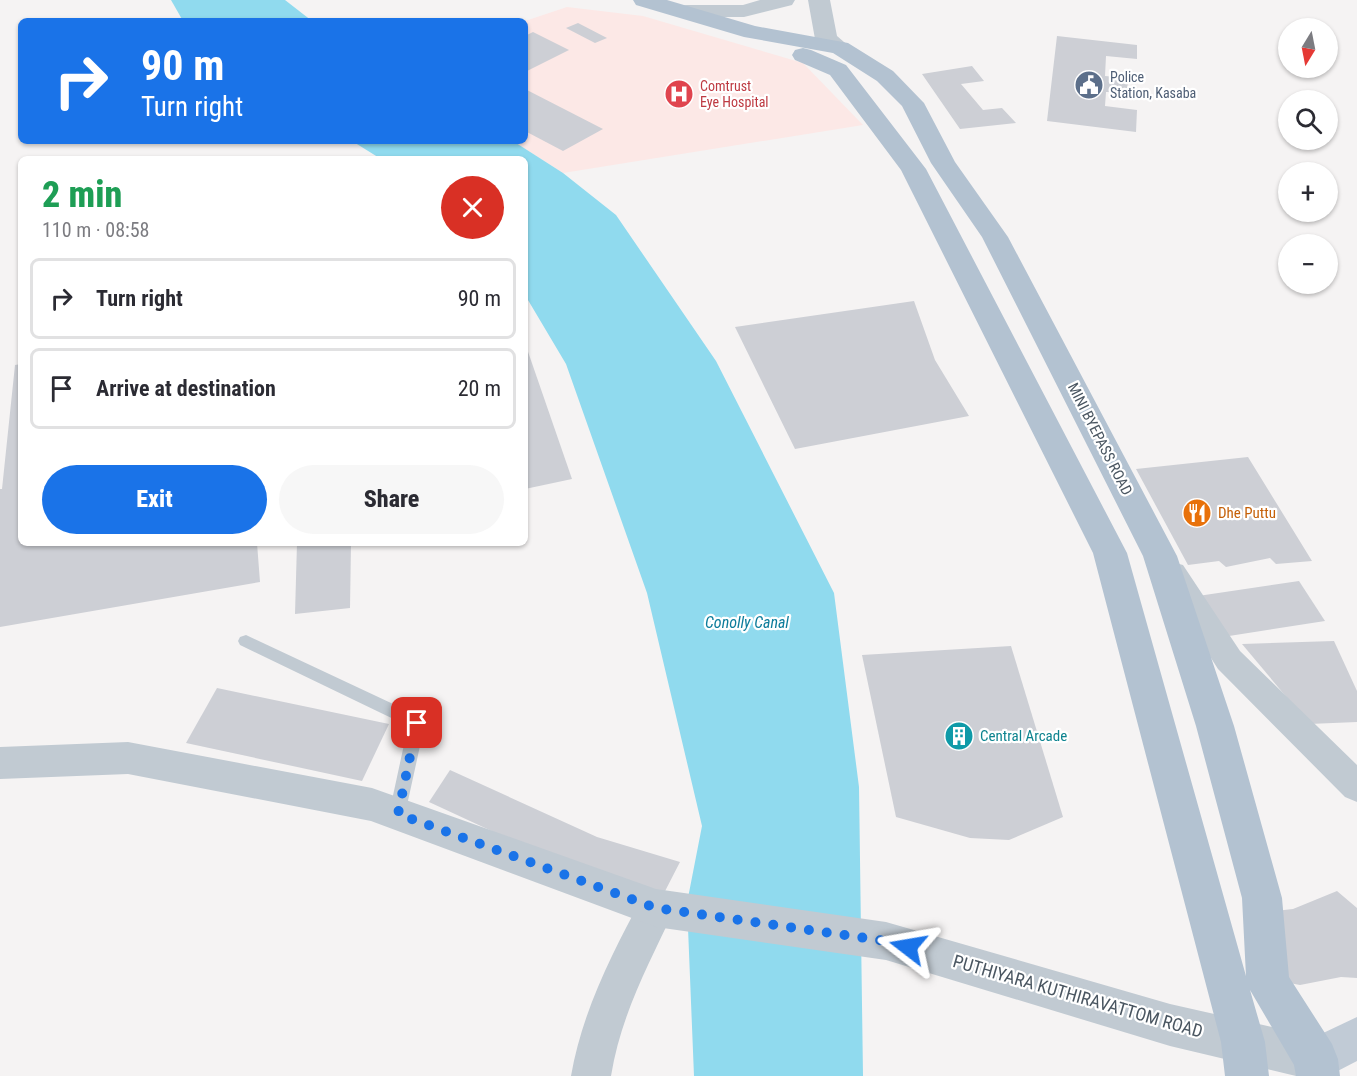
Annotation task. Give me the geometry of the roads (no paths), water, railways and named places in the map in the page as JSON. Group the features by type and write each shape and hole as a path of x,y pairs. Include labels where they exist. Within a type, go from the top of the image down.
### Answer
{"main road":[{"name":"MINI BYEPASS ROAD","path":"644,0 752,32 840,48 885,76 912,103 943,163 995,237 1160,556 1215,726 1262,898 1268,982 1317,1068"},
{"path":"752,32 838,70 913,170 1110,553 1245,1059"},
{"path":"1317,1068 1357,1038"}],"street":[{"path":"687,11 744,11 784,0"},
{"path":"752,32 775,26 789,18 805,0"},
{"path":"819,0 826,39 840,48"},
{"path":"1160,556 1229,660 1357,787"},
{"name":"PUTHIYARA KUTHIRAVATTOM ROAD","path":"0,763 128,758 372,805 656,908 886,941 1170,1024 1245,1059 1317,1068"},
{"path":"591,1076 594,1056 627,963 656,908"}],"lane":[{"path":"246,641 417,723 398,814"}],"water":[{"path":"171,0 285,0 308,18 181,18"},
{"name":"Conolly Canal","path":"357,144 518,144 563,173 616,215 716,361 834,593 859,787 863,1076 694,1076 687,903 702,826 647,593 566,364 528,300 528,156 376,156"}],"place":[{"name":"Police Station, Kasaba","path":"1089,85"},
{"name":"Comtrust Eye Hospital","path":"679,94"},
{"name":"Dhe Puttu","path":"1197,513"},
{"name":"Central Arcade","path":"959,736"}]}
